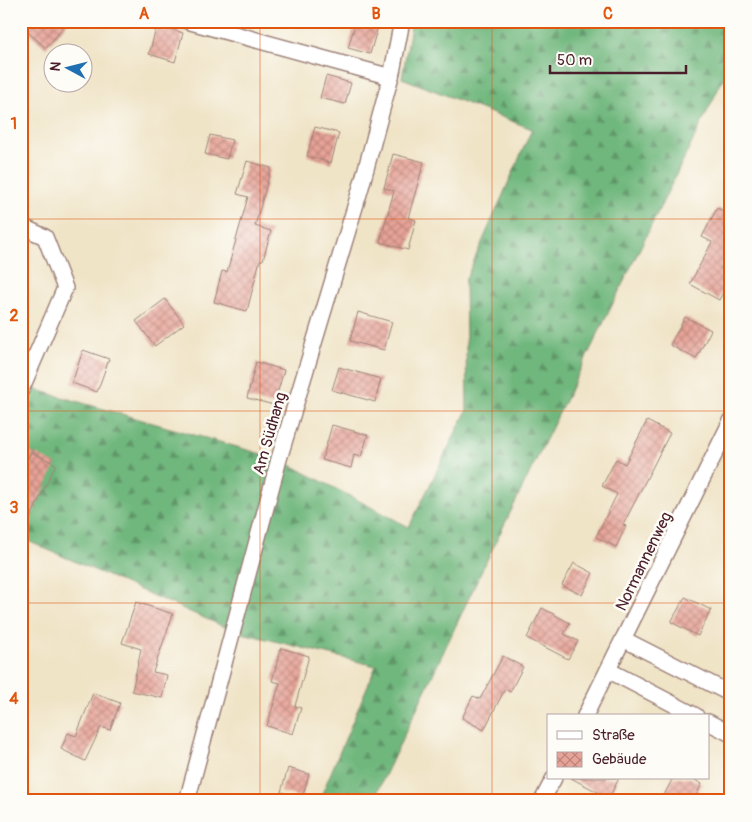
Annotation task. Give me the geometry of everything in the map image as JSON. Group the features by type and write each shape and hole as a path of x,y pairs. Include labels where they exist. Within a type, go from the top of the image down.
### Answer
{"street":[{"path":"187,21 391,77"},
{"name":"Am Südhang","path":"187,801 279,459 361,188 391,77 402,21"},
{"path":"21,226 45,237 65,288 21,390"},
{"name":"Normannenweg","path":"586,714 731,421"},
{"path":"624,640 731,694"},
{"path":"608,670 692,714"},
{"path":"710,723 731,734"},
{"path":"542,801 553,780"}],"green space":[{"path":"412,21 731,21 731,63 484,566 373,801 319,801 376,666 234,631 21,538 21,390 23,386 279,459 409,527 467,410 465,281 532,129 402,78"}],"building":[{"path":"21,21 69,21 51,42 42,42 42,44 21,26"},
{"path":"356,21 378,26 370,54 348,48"},
{"path":"157,25 183,33 175,62 149,54"},
{"path":"326,76 351,83 345,104 320,98"},
{"path":"315,127 339,133 331,163 307,156"},
{"path":"210,135 232,140 227,159 205,154"},
{"path":"393,154 424,162 408,218 416,220 408,250 380,242 394,191 384,188"},
{"path":"247,161 271,168 255,226 271,231 263,260 260,260 247,311 214,302 222,271 227,272 248,197 237,194"},
{"path":"717,208 731,215 731,249 721,268 731,274 731,278 719,300 690,284 712,242 702,237"},
{"path":"165,299 184,324 155,346 136,321"},
{"path":"358,312 392,322 384,350 350,341"},
{"path":"685,317 711,330 696,359 670,345"},
{"path":"83,350 109,359 97,392 72,383"},
{"path":"256,362 284,370 274,405 247,398"},
{"path":"339,367 381,379 375,402 332,390"},
{"path":"647,421 670,433 623,525 626,526 616,547 596,537 617,494 602,486 616,459 625,464"},
{"path":"332,425 368,435 361,457 354,455 351,468 322,460"},
{"path":"31,452 56,464 21,538 21,473"},
{"path":"574,563 593,573 582,595 562,585"},
{"path":"685,597 711,610 698,636 671,622"},
{"path":"136,602 173,614 153,672 167,675 162,698 132,691 141,649 122,643"},
{"path":"542,608 570,623 564,634 578,641 568,659 527,638"},
{"path":"281,648 309,656 295,706 301,708 293,734 267,726 280,683 272,681"},
{"path":"503,656 523,667 510,692 505,689 484,730 462,718 473,696 480,699"},
{"path":"93,693 120,703 110,730 101,727 85,761 61,749 68,733 76,736"},
{"path":"288,768 309,774 302,798 281,792"},
{"path":"575,780 618,780 609,798"},
{"path":"672,780 695,780 702,784 693,801 676,801 664,795"}]}
